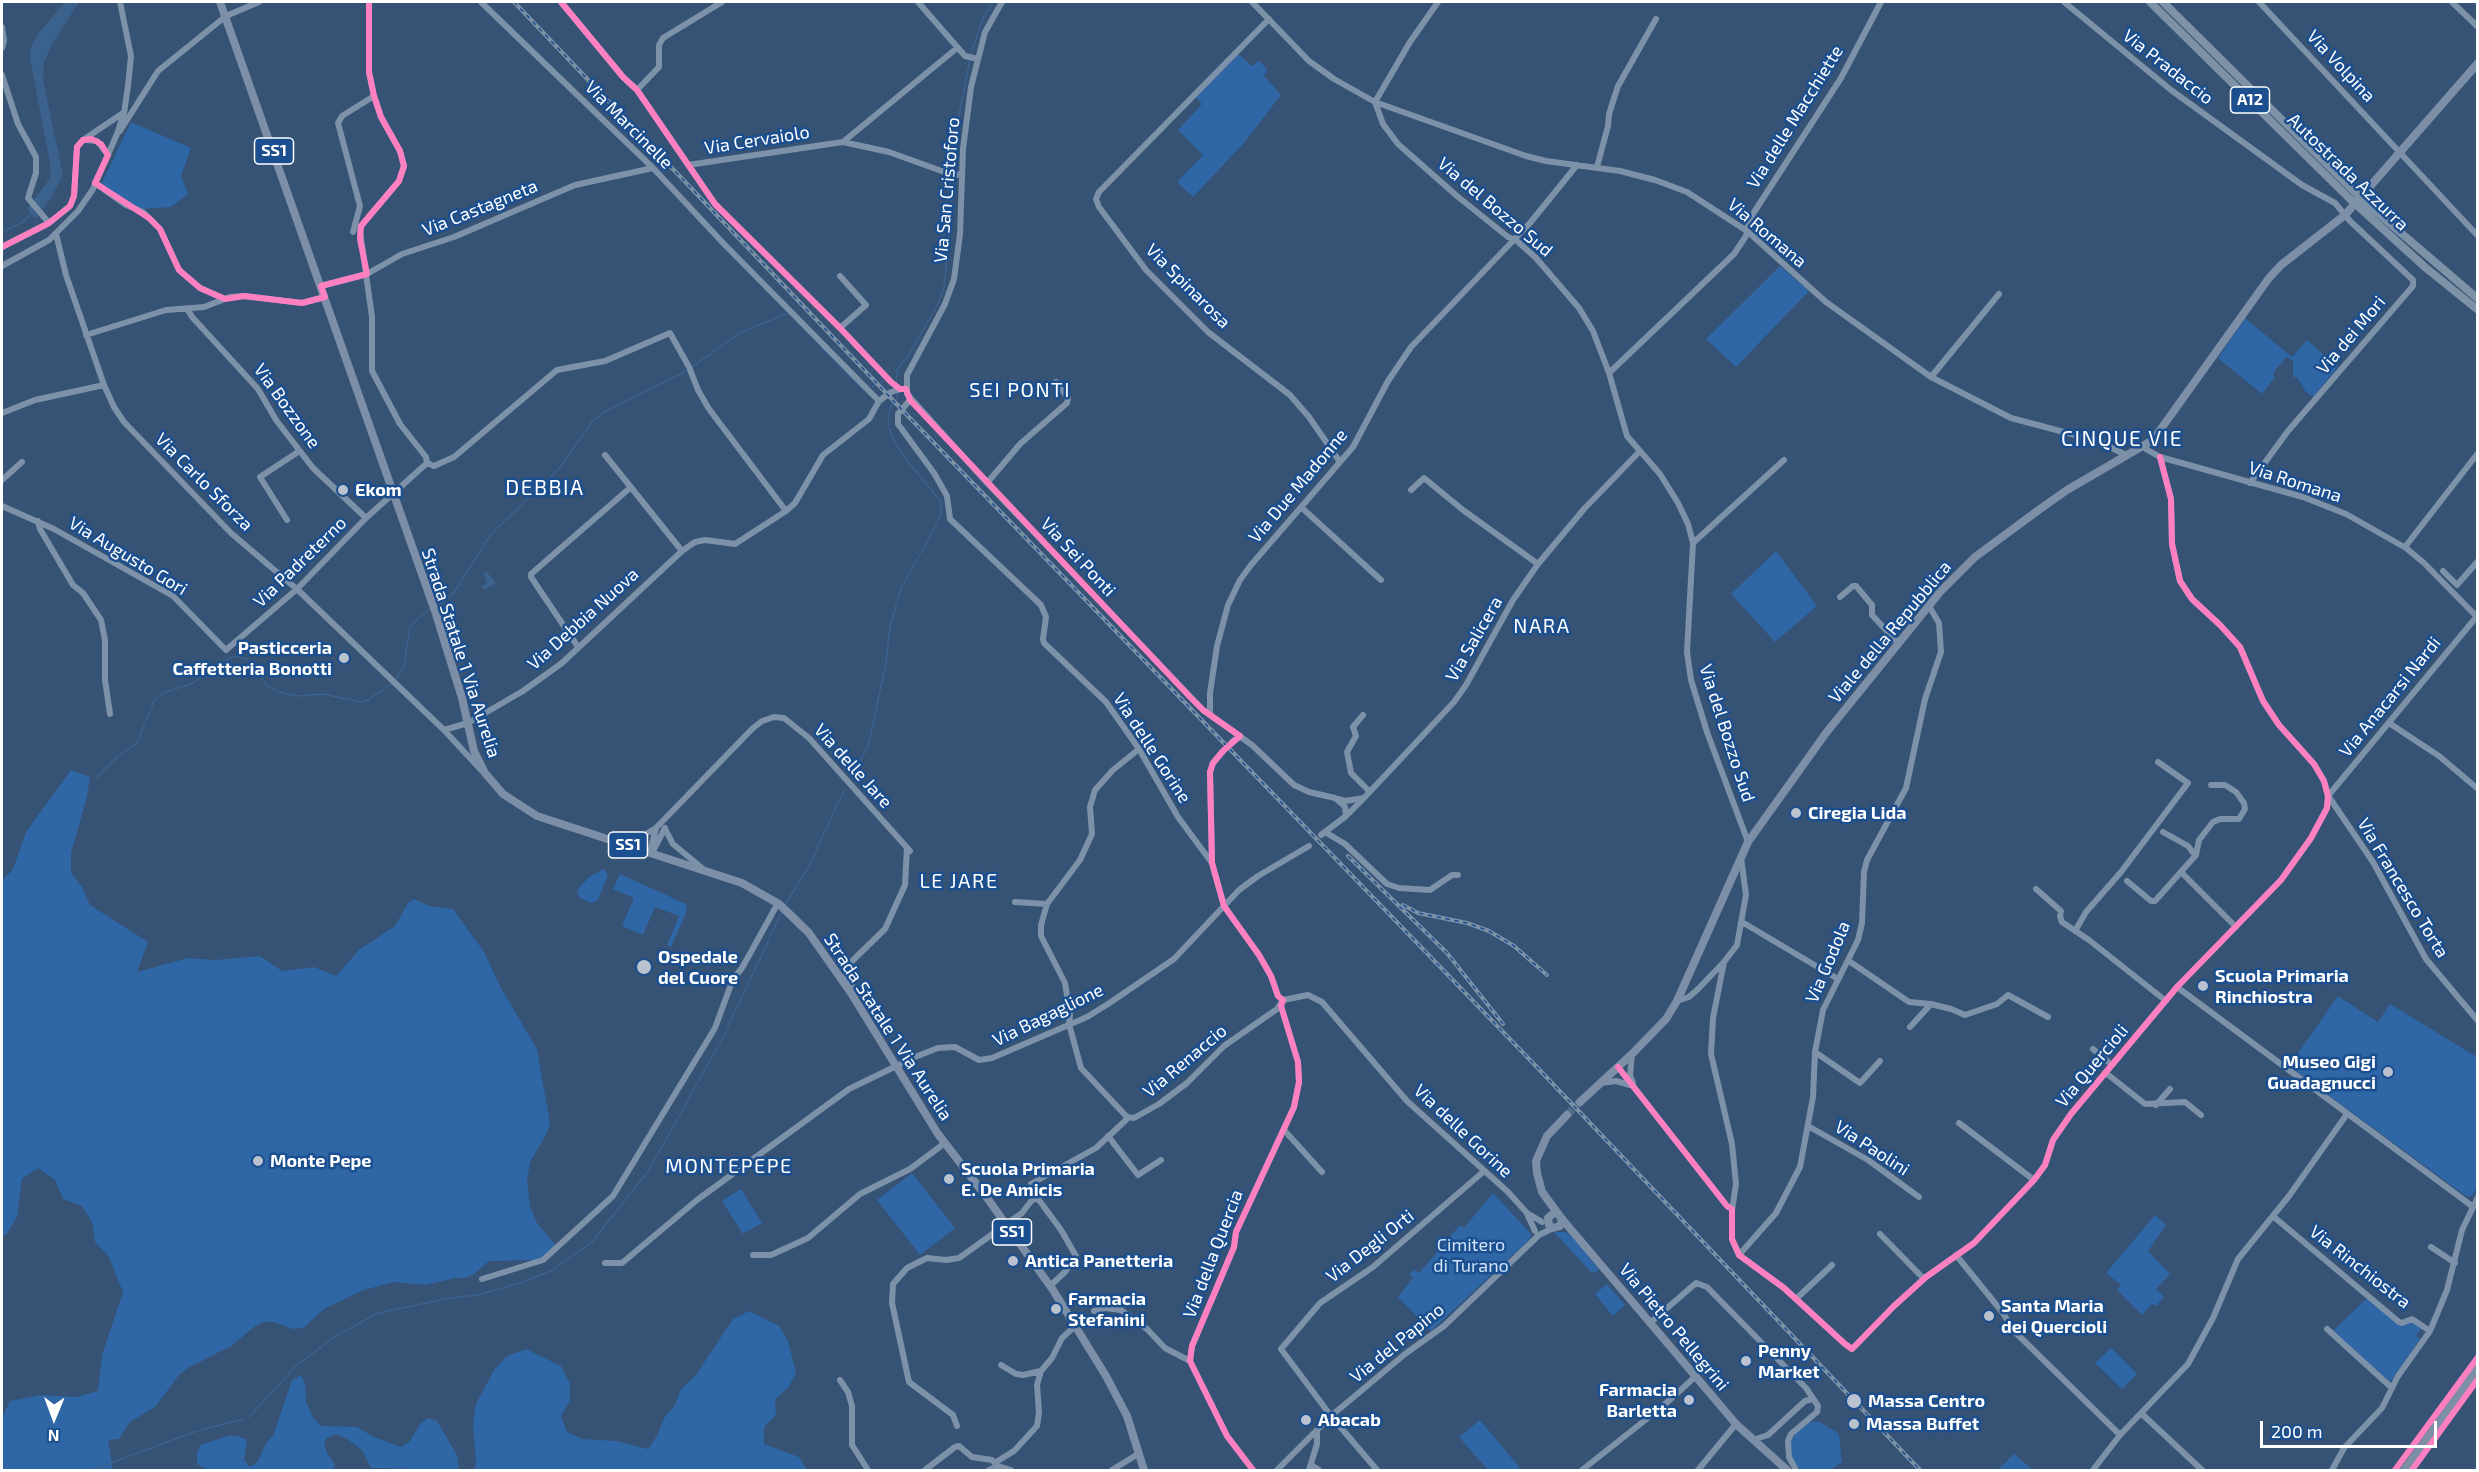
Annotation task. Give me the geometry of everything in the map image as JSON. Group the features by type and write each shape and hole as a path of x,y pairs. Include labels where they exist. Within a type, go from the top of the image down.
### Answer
{"highway":[{"name":"Autostrada Azzurra","path":"2150,2 2352,195"},
{"name":"Autostrada Azzurra","path":"2163,2 2426,268 2478,310"},
{"name":"Autostrada Azzurra","path":"2363,206 2478,299"}],"main road":[{"name":"Strada Statale 1 Via Aurelia","path":"220,2 436,614 474,751 485,773 503,794 537,816 742,883 779,904 810,933 851,993 945,1143 1006,1223 1050,1286 1106,1376 1122,1404 1144,1470"},
{"name":"Viale della Repubblica","path":"1601,1083 1666,1019 1677,1001 1748,842 1826,732 1958,572 2067,490 2126,455 2144,448 2162,430 2269,278 2281,265 2345,214 2478,63"},
{"path":"1580,1102 1601,1083"},
{"name":"Via Pietro Pellegrini","path":"1567,1115 1547,1137 1536,1161 1539,1184 1548,1202 1553,1220 1574,1232 1737,1424 1788,1470"},
{"path":"2404,1470 2478,1368"}],"street":[{"path":"2,266 56,234 78,211 108,155 124,113 131,56 120,2"},
{"path":"117,134 158,71 226,16 259,2"},
{"path":"369,2 369,72 374,96 381,117 400,151 404,165 399,181 361,226 360,239 372,317 372,370 400,424 426,457 427,464 434,466 454,457 557,369 606,361 670,333 709,409 786,511"},
{"name":"Via Marcinelle","path":"481,2 653,168 724,244 879,401"},
{"name":"Via Cervaiolo","path":"561,2 623,77 637,90 688,165 843,142 906,156 950,174 960,175"},
{"path":"637,90 659,67 659,45 663,38 722,2"},
{"path":"918,2 965,56 976,59"},
{"name":"Via San Cristoforo","path":"907,375 945,304 954,279 960,234 960,175 971,87 976,59 986,32 1002,2"},
{"name":"Via Romana","path":"1252,2 1317,67 1375,102 1546,162 1597,167 1640,176 1687,192 1748,231 1813,291 1931,377 2011,418 2098,441 2126,455"},
{"path":"1375,102 1410,42 1438,2"},
{"name":"Via delle Macchiette","path":"1609,373 1734,254 1748,231 1749,220 1841,78 1881,2"},
{"name":"Via Pradaccio","path":"2064,2 2171,90 2302,185 2335,203 2345,214"},
{"name":"Via Volpina","path":"2259,2 2478,236"},
{"path":"2452,2 2478,27"},
{"name":"Via Spinarosa","path":"1269,19 1099,192 1096,199 1099,207 1146,270 1208,332 1290,395 1309,417 1340,462"},
{"path":"1597,167 1618,86 1656,19"},
{"path":"2,27 4,41 2,48"},
{"path":"843,142 902,91 957,48"},
{"path":"2,75 18,124 36,157 36,173 28,194 30,201 47,220"},
{"path":"353,232 360,213 360,206 338,123 342,116 374,96"},
{"name":"Via del Bozzo Sud","path":"1375,102 1383,124 1408,154 1514,239 1550,273 1579,308 1593,331 1609,373 1624,427 1639,452 1660,474 1688,524 1692,543 1687,652 1691,680 1707,732 1748,842"},
{"path":"2,247 70,206 77,147 83,140 124,113"},
{"path":"83,140 97,141 108,155"},
{"path":"688,165 715,204 891,382 903,389"},
{"name":"Via Due Madonne","path":"1210,714 1212,668 1233,594 1251,565 1360,437 1388,381 1411,347 1514,239 1577,165"},
{"name":"Via Castagneta","path":"321,286 367,274 402,254 454,237 575,185 653,168"},
{"path":"95,183 150,218 160,230 179,270 200,288 225,299"},
{"name":"Via dei Mori","path":"2250,483 2288,431 2413,286 2413,280 2345,214"},
{"name":"Via Carlo Sforza","path":"56,234 66,275 104,385 114,407 132,430 231,533 297,589 394,681 485,773"},
{"path":"840,276 866,305 840,328"},
{"path":"1931,377 1999,294"},
{"path":"86,335 157,312 204,308 225,299 244,296 302,303 325,297"},
{"name":"Via Bozzone","path":"187,309 258,389 276,420 314,468 366,518"},
{"name":"Via Sei Ponti","path":"907,375 903,389 910,400 1203,711 1240,736 1294,785 1309,792 1335,798 1345,804"},
{"path":"987,483 1000,471 1020,444 1067,404 1068,398 1056,382"},
{"path":"2,413 35,400 104,385"},
{"name":"Via Debbia Nuova","path":"444,730 468,723 523,691 562,663 682,551 700,540 735,544 786,511 795,503 823,455 869,419 879,401 891,392 903,389"},
{"name":"Via delle Gorine","path":"910,400 898,414 898,424 934,473 947,496 950,519 1041,605 1046,617 1043,639 1046,645 1094,688 1139,750 1178,817 1212,863"},
{"name":"Via Romana","path":"2144,448 2160,457 2330,506 2405,548 2424,563 2477,616"},
{"name":"Via Carlo Sforza","path":"287,520 260,477 298,452 298,449"},
{"name":"Via Salicera","path":"1458,875 1452,875 1430,890 1399,888 1388,884 1345,844 1323,833 1346,816 1364,798 1454,702 1466,685 1513,600 1538,564 1584,509 1639,452"},
{"path":"2405,548 2478,453"},
{"path":"605,455 682,551"},
{"path":"2160,457 2171,499 2172,544 2180,581 2192,599 2220,624 2240,647 2263,701 2279,725 2314,764 2324,780 2328,796"},
{"path":"1692,543 1784,460"},
{"path":"2,479 22,462"},
{"name":"Via Padreterno","path":"226,650 297,589 392,493 427,464"},
{"path":"1411,490 1424,478 1463,510 1538,564"},
{"path":"578,647 531,574 631,488"},
{"name":"Via Augusto Gori","path":"2,506 38,521 173,596 226,650"},
{"path":"1301,507 1381,580"},
{"path":"38,521 40,529 73,585 83,593 101,620 105,640 105,680 110,714"},
{"path":"2443,571 2457,585 2476,566"},
{"path":"1840,597 1856,586 1872,605 1872,615 1898,643"},
{"name":"Via Godola","path":"1739,1255 1776,1213 1787,1196 1800,1167 1814,1086 1815,1052 1823,1010 1849,962 1862,923 1864,872 1867,860 1906,788 1925,699 1941,652 1940,623 1929,606"},
{"name":"Via Anacarsi Nardi","path":"2328,796 2477,616"},
{"path":"1363,715 1353,727 1356,736 1347,752 1351,773 1369,791"},
{"name":"Via delle Jare","path":"651,853 665,825 717,764 762,721 774,717 784,718 810,738 909,850 905,885 885,929 848,965 846,974 852,985 851,993"},
{"path":"2389,723 2439,756 2478,789"},
{"path":"1232,742 1240,736"},
{"path":"1050,1286 1071,1265 1076,1256 1061,1230 1036,1199 1031,1184 1096,1148 1127,1117 1093,1083 1082,1068 1069,1024 1070,1014 1065,983 1041,936 1041,926 1047,904 1080,860 1092,834 1090,807 1095,790 1113,770 1139,750"},
{"name":"Via delle Gorine","path":"1223,751 1213,763 1210,772 1212,863 1224,906 1259,955 1282,1003 1308,995 1322,1002 1407,1101 1483,1172 1508,1192 1527,1213"},
{"path":"2075,931 2086,912 2121,872 2187,783 2158,762"},
{"path":"2127,881 2151,901 2155,901 2196,855 2199,840 2213,822 2220,819 2239,819 2245,808 2236,792 2225,785 2211,785"},
{"name":"Via Quercioli","path":"1739,1255 1796,1299 1852,1349 1924,1279 1974,1243 2043,1170 2049,1146 2058,1132 2106,1072 2177,987 2281,880 2311,838 2327,808 2328,796"},
{"name":"Via Francesco Torta","path":"2328,796 2378,870 2426,959 2478,1021"},
{"path":"1345,804 1364,798"},
{"path":"1345,804 1353,809"},
{"path":"1345,804 1346,816"},
{"path":"665,825 673,844 703,869"},
{"name":"Via delle Jare","path":"617,842 644,835 665,825"},
{"path":"651,853 656,828"},
{"path":"2163,832 2188,846 2196,855"},
{"name":"Via Bagaglione","path":"605,1263 622,1263 697,1200 849,1089 938,1048 954,1047 980,1060 992,1058 1087,1017 1174,959 1224,906 1258,876 1309,846"},
{"path":"1677,1001 1689,997 1724,962 1737,945 1746,895 1741,858"},
{"path":"2181,873 2236,927"},
{"path":"2036,890 2061,911 2062,922 2166,1001"},
{"path":"1015,902 1047,904"},
{"path":"482,1280 543,1260 613,1196 715,1028 733,979 742,968 779,904"},
{"path":"1742,922 1838,979"},
{"path":"1724,962 1713,1018 1711,1054 1732,1144 1736,1184 1732,1210 1732,1239 1739,1255"},
{"path":"1849,962 1909,1002 1930,1004 1965,1015 1997,1004 2008,995 2048,1017"},
{"path":"2177,987 2472,1206"},
{"name":"Via Renaccio","path":"1127,1117 1140,1116 1160,1104 1187,1083 1224,1046 1282,1003"},
{"name":"Via della Quercia","path":"1190,1360 1192,1346 1231,1255 1236,1232 1294,1107 1299,1082 1298,1062 1282,1003"},
{"path":"1910,1027 1930,1004"},
{"path":"2093,1049 2112,1065"},
{"path":"1815,1052 1860,1083 1880,1061"},
{"path":"1632,1054 1630,1075 1634,1086"},
{"path":"1618,1067 1732,1210"},
{"name":"Via Quercioli","path":"2106,1072 2145,1104 2156,1105"},
{"path":"1601,1083 1625,1082 1634,1086"},
{"path":"2156,1105 2170,1089"},
{"path":"2156,1105 2185,1102 2201,1115"},
{"path":"2093,1470 2120,1435 2188,1365 2213,1318 2238,1259 2274,1217 2347,1114"},
{"path":"1959,1124 2034,1180"},
{"name":"Via Paolini","path":"1808,1126 1868,1160 1919,1197"},
{"path":"1284,1130 1322,1172"},
{"path":"1108,1136 1138,1175 1161,1160"},
{"path":"753,1255 771,1255 808,1238 860,1194 910,1169 945,1143"},
{"name":"Via Degli Orti","path":"1332,1416 1281,1349 1320,1304 1373,1267 1483,1172"},
{"path":"2332,1470 2344,1448 2382,1408 2408,1361 2430,1331 2447,1290 2462,1230 2478,1197"},
{"path":"957,1426 953,1415 909,1382 891,1290 896,1279 915,1263 927,1258 954,1260 960,1258 1022,1213 1032,1200 1036,1199"},
{"path":"1527,1213 1553,1220"},
{"path":"1527,1213 1536,1235"},
{"name":"Via Rinchiostra","path":"2274,1217 2399,1322 2412,1319 2430,1331"},
{"path":"1536,1235 1553,1220"},
{"path":"1536,1235 1553,1220"},
{"path":"1880,1234 1924,1279"},
{"name":"Via del Papino","path":"1277,1470 1332,1416 1405,1354 1444,1326 1536,1235"},
{"path":"2431,1246 2455,1263"},
{"path":"1956,1255 2003,1313 2014,1331 2120,1435"},
{"path":"1796,1299 1832,1265"},
{"path":"1650,1323 1696,1283 1707,1287 1806,1389 1818,1406 1817,1412 1791,1434 1788,1441 1789,1457 1796,1470"},
{"path":"1094,1311 1105,1308 1121,1310 1147,1329 1165,1348 1190,1360 1227,1436 1253,1470"},
{"path":"989,1470 1014,1451 1037,1426 1039,1413 1037,1385 1041,1371 1052,1358 1062,1338 1074,1327"},
{"path":"2327,1329 2392,1388"},
{"path":"1001,1365 1016,1374 1023,1375 1041,1371"},
{"path":"1582,1470 1663,1406 1696,1376"},
{"path":"840,1380 848,1392 852,1406 852,1446 867,1470"},
{"path":"1753,1440 1768,1435 1805,1401 1812,1399"},
{"path":"2142,1414 2202,1470"},
{"path":"1332,1416 1377,1470"},
{"path":"1698,1470 1737,1424"},
{"path":"1317,1430 1317,1444 1310,1468 1319,1470"},
{"path":"925,1470 959,1446 972,1457 1011,1470"},
{"path":"1112,1470 1138,1454"}],"green space":[{"path":"1238,54 1252,66 1259,61 1267,69 1264,76 1281,95 1244,143 1193,197 1177,182 1203,155 1178,130 1202,104 1196,97"},
{"path":"131,122 191,148 181,176 188,194 171,207 142,209 123,202 101,185"},
{"path":"1780,266 1809,291 1736,367 1706,339"},
{"path":"2245,318 2292,357 2307,340 2338,367 2313,397 2305,391 2297,377 2293,377 2293,361 2287,357 2276,369 2273,374 2275,377 2262,394 2218,358"},
{"path":"1776,551 1817,606 1775,642 1731,594"},
{"path":"71,770 90,777 87,797 71,853 71,873 82,887 90,905 148,942 137,972 188,958 215,960 260,956 282,971 314,967 336,976 359,950 395,926 408,903 414,899 429,906 453,909 484,952 501,988 537,1049 550,1123 546,1135 531,1160 527,1179 530,1206 537,1223 555,1245 539,1260 489,1261 474,1274 465,1278 426,1285 393,1282 361,1291 324,1309 303,1328 293,1329 274,1322 263,1322 231,1346 188,1368 179,1375 155,1407 130,1422 119,1439 108,1440 113,1470 2,1470 2,1417 10,1401 41,1395 76,1397 98,1391 102,1355 123,1292 109,1257 95,1242 92,1222 82,1206 63,1199 55,1180 38,1168 22,1179 17,1217 6,1235 2,1236 2,881 13,869 26,832"},
{"path":"604,869 608,875 598,900 592,903 580,898 577,891 579,888 589,877"},
{"path":"620,874 686,904 687,911 671,947 667,945 679,916 655,907 643,935 622,926 634,898 613,889"},
{"path":"2338,996 2378,1022 2390,1004 2477,1057 2477,1187 2472,1196 2467,1197 2289,1066"},
{"path":"912,1173 955,1228 920,1255 877,1200"},
{"path":"741,1189 762,1223 743,1234 722,1201"},
{"name":"Cimitero di Turano","path":"1493,1193 1531,1234 1530,1239 1431,1331 1398,1297 1413,1278 1409,1275 1414,1270 1419,1273 1460,1225 1464,1228"},
{"path":"2155,1215 2166,1225 2148,1251 2170,1274 2156,1289 2164,1297 2156,1306 2152,1304 2142,1315 2117,1290 2121,1285 2106,1273"},
{"path":"1554,1232 1565,1232 1573,1237 1599,1270 1591,1272"},
{"path":"1607,1284 1625,1305 1613,1316 1595,1294"},
{"path":"2368,1297 2403,1326 2409,1320 2422,1327 2416,1336 2420,1339 2390,1382 2333,1331"},
{"path":"749,1311 779,1326 788,1341 796,1373 788,1388 775,1399 776,1415 764,1427 764,1444 799,1457 807,1470 474,1470 476,1463 473,1423 476,1404 494,1370 507,1356 526,1349 561,1366 570,1384 570,1401 561,1416 567,1432 582,1439 616,1441 648,1449 658,1434 664,1418 675,1405 681,1389 696,1375 733,1319"},
{"path":"2111,1348 2137,1374 2122,1389 2095,1363"},
{"path":"301,1375 305,1383 306,1402 314,1419 321,1426 357,1427 374,1437 401,1447 410,1441 420,1424 428,1418 437,1421 457,1455 459,1470 371,1468 362,1450 346,1438 336,1434 324,1442 327,1453 335,1465 333,1470 217,1470 206,1469 197,1464 200,1445 228,1436 238,1436 247,1440 244,1460 250,1467 258,1461 266,1443 273,1436 292,1380"},
{"path":"1480,1420 1520,1468 1488,1470 1459,1437"},
{"path":"1810,1422 1820,1422 1839,1434 1842,1462 1830,1470 1801,1470 1794,1462 1790,1452 1791,1442 1796,1432"},
{"path":"2014,1454 2033,1470 1998,1470"}],"shaded area":[{"path":"65,2 79,2 44,62 43,80 63,175 51,198 36,219 27,209 51,177 30,59 31,47 37,35"},
{"path":"487,572 496,583 484,590 482,586 487,582 483,574"}],"waterway":[{"path":"971,54 984,16 993,2"},
{"path":"954,172 957,125 970,59"},
{"path":"896,384 897,370 910,353 938,304 944,287 954,177"},
{"path":"2,232 23,222 31,214"},
{"path":"692,367 741,332 789,313"},
{"path":"821,347 864,390"},
{"path":"436,608 453,594 491,534 558,470 592,422 604,412 689,370"},
{"path":"872,387 883,381"},
{"path":"856,771 869,743 886,663 890,626 902,586 937,524 941,512 941,502 906,459 894,441 888,426 890,408 897,399 897,392"},
{"path":"395,681 404,666 410,627 431,609"},
{"path":"95,779 118,756 137,743 155,699 163,693 193,683 231,657 238,656 246,659 255,667 267,686 296,696 323,694 361,702 368,700 391,684"},
{"path":"785,905 809,866 844,790"},
{"path":"249,1417 297,1365 336,1336 378,1313 450,1298 478,1295 520,1283 551,1271 592,1242 649,1170 723,1037 782,912"},
{"path":"92,1470 194,1432 243,1419"}],"tunnel":[{"path":"1223,751 1232,742"},
{"path":"1567,1115 1580,1102"}],"railway":[{"path":"514,2 907,415 1532,1062 1920,1470"},
{"path":"1348,856 1447,953 1503,1024"},
{"path":"1403,905 1418,913 1467,923 1489,931 1514,946 1547,975"}],"cycle path":[{"path":"2,247 49,223 70,206 74,196 77,147 83,140 92,139 101,144 108,155 95,183 149,218 160,229 179,270 200,288 225,299 244,296 302,303 325,297 321,286 367,274 360,239 361,226 399,181 404,166 400,151 381,117 374,96 369,72 369,2"},
{"path":"561,2 623,77 637,90 715,204 891,382 900,389 906,389 910,400 1190,697 1203,710 1240,736 1223,751 1213,763 1210,772 1212,863 1224,906 1259,955 1271,976 1278,996 1283,1000 1281,1006 1298,1062 1299,1082 1294,1107 1236,1232 1234,1247 1192,1346 1190,1361 1227,1436 1253,1470"},
{"path":"1618,1067 1727,1206 1732,1209 1732,1239 1739,1255 1784,1288 1852,1349 1926,1277 1974,1243 2034,1180 2045,1165 2053,1140 2071,1114 2177,987 2281,880 2311,838 2327,808 2328,796 2324,781 2314,764 2279,725 2263,701 2240,647 2192,599 2180,581 2172,544 2171,499 2160,457"},
{"path":"2395,1470 2478,1357"},
{"path":"2412,1470 2478,1379"}],"place":[{"name":"Ekom","path":"343,490"},
{"name":"Pasticceria Caffetteria Bonotti","path":"344,658"},
{"name":"Ciregia Lida","path":"1796,813"},
{"name":"Ospedale del Cuore","path":"644,967"},
{"name":"Scuola Primaria Rinchiostra","path":"2203,986"},
{"name":"Museo Gigi Guadagnucci","path":"2388,1072"},
{"name":"Monte Pepe","path":"258,1161"},
{"name":"Scuola Primaria E. De Amicis","path":"949,1179"},
{"name":"Antica Panetteria","path":"1013,1261"},
{"name":"Farmacia Stefanini","path":"1056,1309"},
{"name":"Santa Maria dei Quercioli","path":"1989,1316"},
{"name":"Penny Market","path":"1746,1361"},
{"name":"Farmacia Barletta","path":"1689,1400"},
{"name":"Massa Centro","path":"1854,1401"},
{"name":"Abacab","path":"1306,1420"},
{"name":"Massa Buffet","path":"1854,1424"}],"district":[{"name":"SEI PONTI","path":"1020,390"},
{"name":"CINQUE VIE","path":"2122,439"},
{"name":"DEBBIA","path":"545,488"},
{"name":"NARA","path":"1542,626"},
{"name":"LE JARE","path":"959,881"},
{"name":"MONTEPEPE","path":"729,1166"}]}
